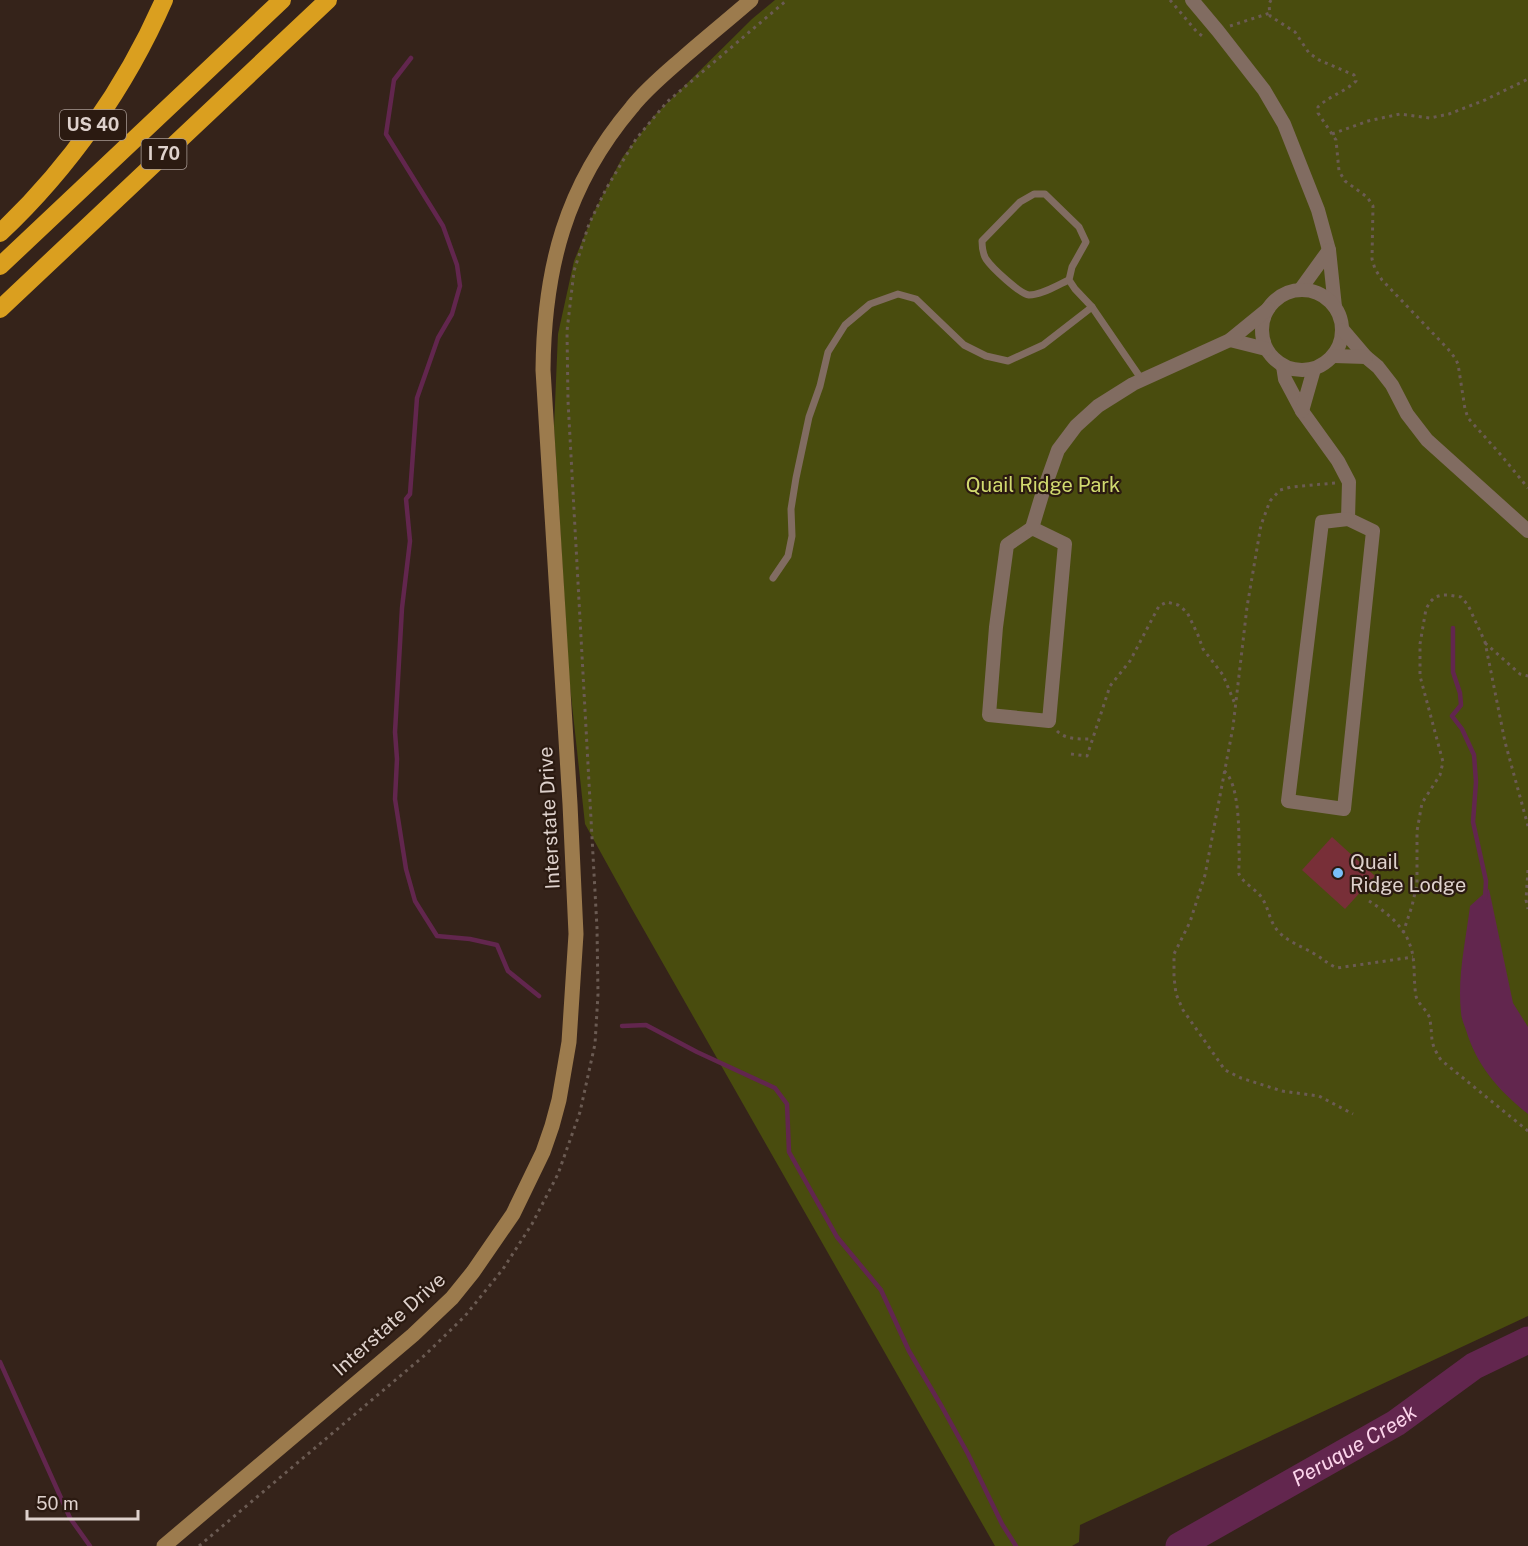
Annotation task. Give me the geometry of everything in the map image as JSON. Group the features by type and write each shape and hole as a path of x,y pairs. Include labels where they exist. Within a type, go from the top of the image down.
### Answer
{"highway":[{"name":"US 40","path":"0,233 56,175 90,130 125,77 164,0"},
{"name":"I 70","path":"0,266 282,0"},
{"name":"I 70","path":"0,309 328,0"}],"main road":[{"name":"Interstate Drive","path":"164,1546 405,1342 452,1298 484,1257 513,1214 543,1152 559,1100 569,1042 576,934 543,370 544,318 552,269 558,243 574,198 615,128 649,88 752,0"}],"street":[{"path":"1192,0 1264,90 1284,124 1318,210 1329,250 1335,307"},
{"path":"1300,290 1329,250"},
{"path":"1032,528 1065,544 1049,721 988,715 996,627 1007,545 1032,528 1058,450 1076,426 1098,406 1142,380 1230,340 1277,299 1300,290 1325,297 1335,307 1341,318 1343,330 1334,356 1314,369 1295,370 1273,359 1266,349 1262,335 1263,322 1268,309"},
{"path":"1343,330 1392,385 1407,414 1427,440 1528,531"},
{"path":"1230,340 1266,349"},
{"path":"1334,356 1366,357"},
{"path":"1283,366 1285,379 1302,411 1338,461 1349,482 1348,519"},
{"path":"1302,411 1314,369"},
{"path":"1348,519 1373,531 1344,809 1288,801 1322,522 1348,519"}],"lane":[{"path":"1069,280 1036,294 1027,295 1016,289 985,258 982,241 1020,202 1034,194 1045,194 1078,227 1086,242 1072,267 1069,280 1092,307 1142,380"},
{"path":"773,578 788,556 792,536 791,509 809,417 820,386 828,352 845,325 870,304 898,294 916,299 964,345 986,356 1008,361 1043,345 1092,307"}],"path":[{"path":"199,1546 425,1355 465,1316 503,1269 532,1224 558,1174 580,1112 595,1044 598,994 597,928 568,400 567,331 574,271 593,215 636,139 667,102 787,0"},
{"path":"1270,0 1270,16 1295,32 1309,53 1318,60 1354,75 1356,81 1318,106 1318,113 1336,140 1339,171 1345,181 1367,197 1373,206 1372,259 1375,269 1382,280 1455,358 1468,418 1528,488"},
{"path":"1332,134 1368,121 1400,114 1430,118 1449,114 1528,79"},
{"path":"1349,482 1280,490 1270,501 1261,525 1235,706 1205,876 1190,922 1174,954 1174,977 1176,994 1183,1010 1225,1070 1241,1078 1282,1091 1319,1096 1353,1114"},
{"path":"1403,933 1418,884 1417,831 1422,803 1440,775 1443,762 1420,676 1420,644 1426,609 1435,597 1449,595 1461,597 1468,605 1485,642 1505,742 1528,826"},
{"path":"1071,754 1087,756 1110,686 1134,655 1159,606 1167,602 1178,605 1187,612 1203,649 1223,675 1235,706"},
{"path":"1485,642 1520,674 1528,676"},
{"path":"1049,721 1060,735 1092,740"},
{"path":"1224,771 1229,774 1233,783 1236,800 1240,860 1238,872 1241,878 1262,898 1275,927 1282,935 1337,968 1413,957"},
{"path":"1528,870 1526,900 1528,909"},
{"path":"1369,901 1389,915 1410,944 1417,1000 1430,1017 1434,1050 1451,1069 1485,1094 1528,1131"}],"green space":[{"name":"Quail Ridge Park","path":"775,0 1528,0 1528,1316 1080,1525 1079,1542 1072,1546 995,1546 585,824 569,677 554,427 558,334 574,261 595,210 622,158 655,115 752,19"}],"shaded area":[{"path":"1489,889 1513,1003 1528,1027 1528,1114 1507,1096 1483,1066 1476,1055 1462,1017 1461,972 1470,906"}],"building":[{"name":"Quail Ridge Lodge","path":"1332,837 1375,876 1345,909 1302,870"}],"waterway":[{"path":"411,58 394,80 386,134 443,226 457,265 460,286 452,314 438,338 417,398 410,494 406,499 410,541 402,608 395,732 397,759 395,799 406,869 415,901 437,936 470,939 497,945 508,971 539,996"},
{"path":"1453,628 1453,672 1460,693 1461,705 1452,716 1462,729 1474,755 1476,782 1473,822 1486,881 1485,898"},
{"path":"622,1026 646,1025 697,1052 775,1088 787,1104 789,1152 837,1237 881,1290 909,1351 968,1454 1002,1524 1016,1546"},
{"name":"Peruque Creek","path":"1179,1546 1396,1423 1474,1366 1528,1340"},
{"path":"0,1362 70,1518 90,1546"}],"place":[{"name":"Quail Ridge Lodge","path":"1338,873"}]}
